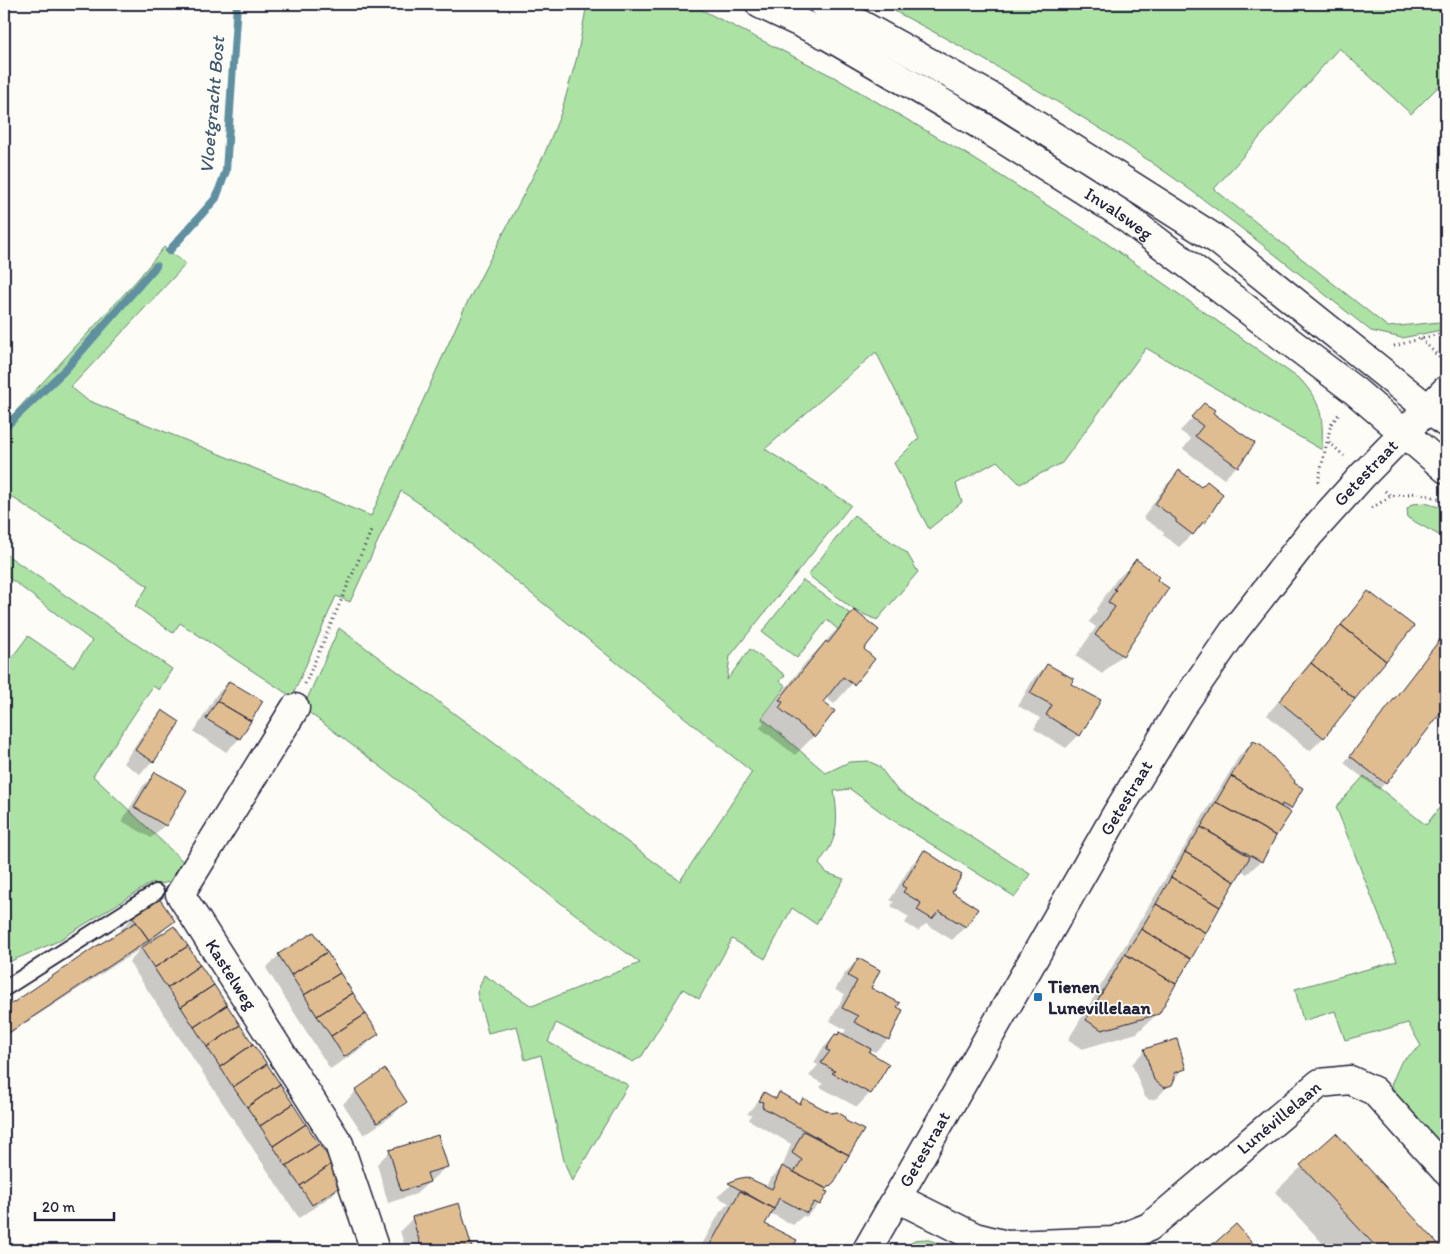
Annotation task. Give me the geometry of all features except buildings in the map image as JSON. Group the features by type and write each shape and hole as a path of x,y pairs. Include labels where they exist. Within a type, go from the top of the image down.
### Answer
{"street":[{"name":"Invalsweg","path":"760,4 828,36 956,111 1120,213 1355,392 1406,433 1446,469"},
{"name":"Invalsweg","path":"839,7 995,99 1219,240 1440,407"},
{"name":"Getestraat","path":"867,1250 1117,813 1180,709 1234,631 1309,535 1363,475 1406,433 1440,407"},
{"name":"Kastelweg","path":"295,708 180,894 339,1144 375,1250"},
{"name":"Lunévillelaan","path":"897,1198 975,1237 1007,1245 1114,1241 1136,1242 1149,1227 1320,1083 1350,1080 1374,1091 1446,1171"}],"lane":[{"path":"4,989 156,892"}],"path":[{"path":"1421,339 1446,364"},
{"path":"295,708 372,529"}],"green space":[{"path":"587,4 690,4 834,77 968,155 1099,238 1301,380 1318,405 1322,420 1322,450 1146,348 1062,463 1020,484 997,461 956,484 962,502 929,529 894,463 919,438 876,352 765,449 851,505 730,656 727,680 750,649 785,675 780,681 786,686 762,718 826,773 849,762 868,761 879,766 897,790 1030,874 1015,897 888,817 850,789 834,791 835,833 830,847 819,864 827,873 844,879 816,924 792,908 765,959 732,939 699,999 683,989 642,1056 633,1062 556,1023 548,1042 628,1085 572,1182 564,1161 541,1055 525,1060 517,1026 488,1033 477,993 484,975 532,1006 640,963 303,708 339,628 680,881 752,772 423,506 401,491 350,602 336,596 292,697 180,623 173,633 135,606 148,586 4,492 4,424 138,279 164,247 186,264 71,387 87,400 371,516 464,309 544,155 561,113 577,57"},
{"path":"881,4 1446,4 1446,79 1411,114 1339,48 1214,189 1388,327 1440,322 1446,319 1446,329 1402,338 1371,331 1267,248 1166,172 1047,96"},
{"path":"1425,503 1446,509 1446,539 1408,518 1407,509 1412,504"},
{"path":"854,515 907,553 918,572 877,620 854,610 808,575"},
{"path":"4,553 172,669 159,690 153,686 93,776 188,866 174,881 156,885 153,882 56,942 4,964 4,668 28,636 73,667 92,641 4,574"},
{"path":"803,580 852,615 840,631 827,620 797,658 762,632"},
{"path":"1364,776 1426,825 1446,799 1446,1156 1404,1105 1391,1085 1401,1062 1421,1046 1408,1023 1345,1040 1335,1011 1303,1021 1295,989 1397,961 1336,807"},
{"path":"926,1239 958,1250 904,1250 914,1240"}],"waterway":[{"name":"Vloetgracht Bost","path":"169,251 216,198 226,171 237,4"},
{"name":"Vloetgracht Bost","path":"4,428 64,371 156,266"}],"place":[{"name":"Tienen Lunevillelaan","path":"1038,997"}]}
